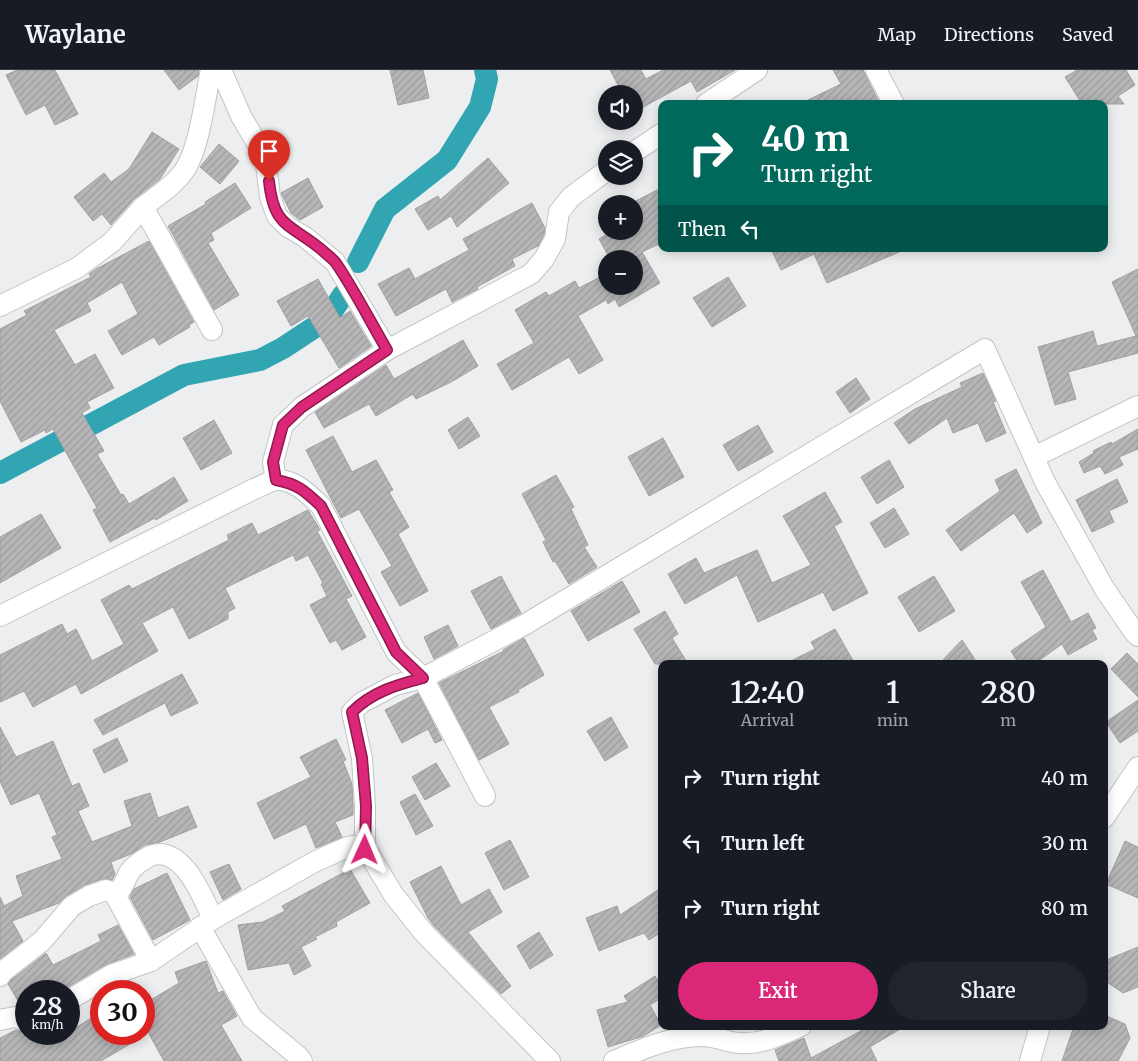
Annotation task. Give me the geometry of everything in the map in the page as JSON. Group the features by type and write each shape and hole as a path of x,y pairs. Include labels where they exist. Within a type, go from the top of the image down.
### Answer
{"street":[{"path":"0,306 77,268 112,242 143,208 173,183 185,169 194,150 211,70"},
{"path":"221,70 241,116 258,145 266,164 270,197 277,216 288,227 305,237 335,262 387,350"},
{"path":"712,100 757,70"},
{"path":"876,70 892,100"},
{"path":"643,146 658,136"},
{"path":"276,480 273,462 283,425 302,407 387,350 531,274 544,259 554,239 559,212 571,196 598,177"},
{"path":"143,208 212,330"},
{"path":"365,850 366,806 363,767 352,712 361,703 395,685 423,678 524,625 985,349 1044,482 1104,588 1138,636"},
{"path":"1034,457 1138,406"},
{"path":"0,616 254,489 276,480 290,483 304,490 321,506 396,652 423,678 485,796"},
{"path":"1108,812 1138,767"},
{"path":"80,993 111,975 151,961 207,923 316,861 348,847 355,846 365,850 371,857 393,894 424,933 550,1061"},
{"path":"114,893 120,890 129,872 144,859 155,854 170,857 187,869 207,923 252,1018 302,1061"},
{"path":"1,972 42,941 72,906 89,896 106,890 114,893 151,961"},
{"path":"0,1020 15,1017"},
{"path":"614,1061 665,1041 702,1036 738,1043 757,1044 791,1030"},
{"path":"1030,1061 1039,1030"}],"building":[{"path":"17,70 55,70 78,114 55,125 45,105 26,115 6,75"},
{"path":"164,70 199,70 198,76 179,90"},
{"path":"390,70 423,70 429,98 398,105"},
{"path":"610,70 641,70 646,79 663,70 735,70 697,92 691,81 643,107 643,85 618,85"},
{"path":"833,70 863,70 878,100 808,100 841,84"},
{"path":"1077,70 1126,70 1135,85 1118,96 1124,104 1108,104 1108,100 1079,100 1065,77"},
{"path":"152,132 179,149 160,179 134,199 111,225 102,214 93,221 74,197 104,173 111,182 129,169"},
{"path":"219,144 239,161 220,184 200,167"},
{"path":"488,158 509,183 457,227 451,216 428,230 415,209 438,196 440,200"},
{"path":"308,178 323,207 300,220 291,213 281,193"},
{"path":"235,183 251,208 211,233 214,240 208,243 239,295 214,310 168,226 206,204 205,202"},
{"path":"658,190 658,244 643,252 643,250 605,250 600,240 643,240 643,197"},
{"path":"532,203 545,228 544,235 538,246 512,259 515,266 477,287 478,289 452,302 446,289 396,316 378,284 409,268 415,279 469,250 463,239"},
{"path":"149,241 194,322 189,325 190,327 159,345 154,337 122,355 108,331 138,314 122,282 87,303 91,311 54,330 75,365 95,354 114,388 87,402 90,408 82,413 104,451 97,454 121,495 123,494 129,504 174,477 188,501 156,520 155,518 110,542 93,510 97,508 53,429 46,433 45,430 21,442 0,401 0,329 27,315 24,311 91,277 89,274 96,269"},
{"path":"772,252 899,252 827,283 814,254 781,270"},
{"path":"643,254 660,283 643,293"},
{"path":"1138,269 1138,353 1068,372 1076,399 1055,405 1038,347 1093,331 1097,346 1136,336 1112,282"},
{"path":"728,277 746,306 712,327 693,298"},
{"path":"598,278 598,295 640,295 619,307 615,299 608,304 606,300 578,316 603,360 579,374 569,357 512,390 497,364 534,343 515,310 546,292 549,296 575,281 579,288"},
{"path":"318,279 340,318 350,311 371,346 339,368 308,316 291,326 277,301"},
{"path":"463,340 478,366 451,382 416,399 413,394 376,416 369,404 324,428 315,412 386,365 394,379"},
{"path":"983,373 996,401 993,402 1006,433 986,442 978,423 953,433 947,418 909,444 894,423 915,409 962,387 960,383"},
{"path":"856,378 870,399 850,413 836,392"},
{"path":"468,417 480,436 459,449 448,430"},
{"path":"214,420 232,453 201,470 183,438"},
{"path":"758,425 773,452 738,471 723,445"},
{"path":"1138,429 1138,449 1119,457 1123,465 1105,474 1100,466 1084,473 1079,462 1094,453 1093,451 1111,442 1112,444"},
{"path":"333,436 352,472 376,460 393,490 389,492 409,527 398,534 428,591 400,606 381,572 392,566 359,509 341,518 306,450"},
{"path":"663,438 684,477 649,496 628,457"},
{"path":"889,460 904,487 877,504 861,477"},
{"path":"1016,469 1042,523 1027,533 1014,513 961,551 946,530 1000,491 995,480"},
{"path":"556,475 574,507 571,509 588,545 584,547 597,567 569,584 555,561 553,562 543,542 546,540 522,494"},
{"path":"1117,479 1128,502 1109,511 1114,522 1092,532 1076,500"},
{"path":"825,492 842,522 834,526 868,593 833,611 823,592 758,622 737,575 685,604 668,574 696,558 704,573 757,550 772,583 811,565 783,516"},
{"path":"894,508 909,534 885,548 870,523"},
{"path":"308,510 320,530 317,531 352,596 346,599 366,637 342,650 336,640 330,643 310,605 327,596 321,584 323,583 308,555 296,561 293,555 225,588 235,608 228,612 228,619 189,639 173,607 142,623 158,651 81,694 76,684 33,707 24,691 0,702 0,655 62,624 67,634 76,629 92,661 124,644 101,600 129,585 132,589 229,540 227,535 252,523 258,535"},
{"path":"41,514 61,548 0,583 0,537"},
{"path":"1043,570 1071,622 1088,613 1096,628 1092,630 1097,639 1068,655 1062,644 1040,660 1017,660 1011,651 1046,627 1021,582"},
{"path":"501,576 521,613 491,629 471,591"},
{"path":"934,576 955,611 919,632 898,597"},
{"path":"622,581 640,612 588,641 571,611"},
{"path":"665,611 678,634 672,638 686,660 658,660 658,664 655,664 634,629"},
{"path":"448,625 458,646 434,659 424,637"},
{"path":"835,629 853,660 793,660 815,649 811,642"},
{"path":"524,638 544,675 518,690 519,692 489,707 509,744 479,760 439,683 504,651"},
{"path":"962,640 975,660 943,660"},
{"path":"1127,653 1138,664 1138,697 1111,669"},
{"path":"182,674 198,703 171,716 165,703 103,735 94,720"},
{"path":"418,693 442,740 435,743 428,729 402,743 385,710"},
{"path":"1138,700 1138,731 1120,743 1108,725 1108,721"},
{"path":"611,717 628,747 605,761 587,731"},
{"path":"0,727 16,757 53,741 72,786 79,783 89,806 78,811 92,842 132,826 124,801 150,793 158,818 188,806 197,827 160,842 145,845 131,854 111,862 115,874 112,880 102,879 85,885 66,896 59,903 12,921 23,941 0,959 0,897 4,906 23,896 16,876 62,859 52,837 57,835 39,793 11,805 0,781"},
{"path":"117,738 128,761 104,773 93,750"},
{"path":"336,739 346,760 343,761 352,784 353,815 335,822 342,837 316,848 306,824 274,839 257,803 311,777 300,757"},
{"path":"436,763 450,786 425,800 412,777"},
{"path":"415,794 433,826 416,835 400,802"},
{"path":"510,840 529,877 504,890 485,853"},
{"path":"1125,841 1138,847 1138,898 1108,885 1108,879"},
{"path":"229,864 241,889 223,900 210,872"},
{"path":"441,866 461,905 489,889 502,912 468,932 511,986 501,994 434,926 410,882"},
{"path":"350,869 370,903 336,922 337,926 315,937 317,939 301,947 311,966 294,975 289,963 248,970 238,925 263,922 285,911 282,906"},
{"path":"167,873 190,920 153,940 130,897 134,889"},
{"path":"658,890 658,934 649,940 644,933 599,951 586,918 617,906 620,915"},
{"path":"118,925 134,954 105,965 80,980 15,980 15,996 8,984 46,953 53,965 101,941 98,935"},
{"path":"539,932 553,955 530,969 517,946"},
{"path":"1138,947 1138,987 1123,993 1108,983 1108,959"},
{"path":"206,961 218,993 223,991 237,1016 221,1025 242,1061 164,1061 155,1045 155,997 179,983 175,972"},
{"path":"655,976 658,980 658,1000 650,1005 658,1020 658,1027 644,1036 608,1047 597,1010 628,1002 624,996"},
{"path":"1108,1017 1125,1024 1130,1038 1118,1061 1062,1061 1073,1030 1108,1030"},
{"path":"90,1019 90,1045 128,1045 101,1061 0,1061 0,1038 15,1030 15,1045 80,1045 80,1025"},
{"path":"863,1030 898,1030 870,1047 877,1061 779,1061 775,1050 804,1038 811,1058"}],"waterway":[{"path":"358,262 385,209 447,160 480,107 487,79 485,70"},
{"path":"0,473 184,375 260,360 283,348 327,319 343,295"}],"route":[{"path":"269,181 270,197 277,216 288,227 305,237 335,262 387,350 302,407 283,425 273,462 276,480 290,483 304,490 321,506 396,652 423,678 395,685 361,703 352,712 362,758 365,786 365,850"}]}
